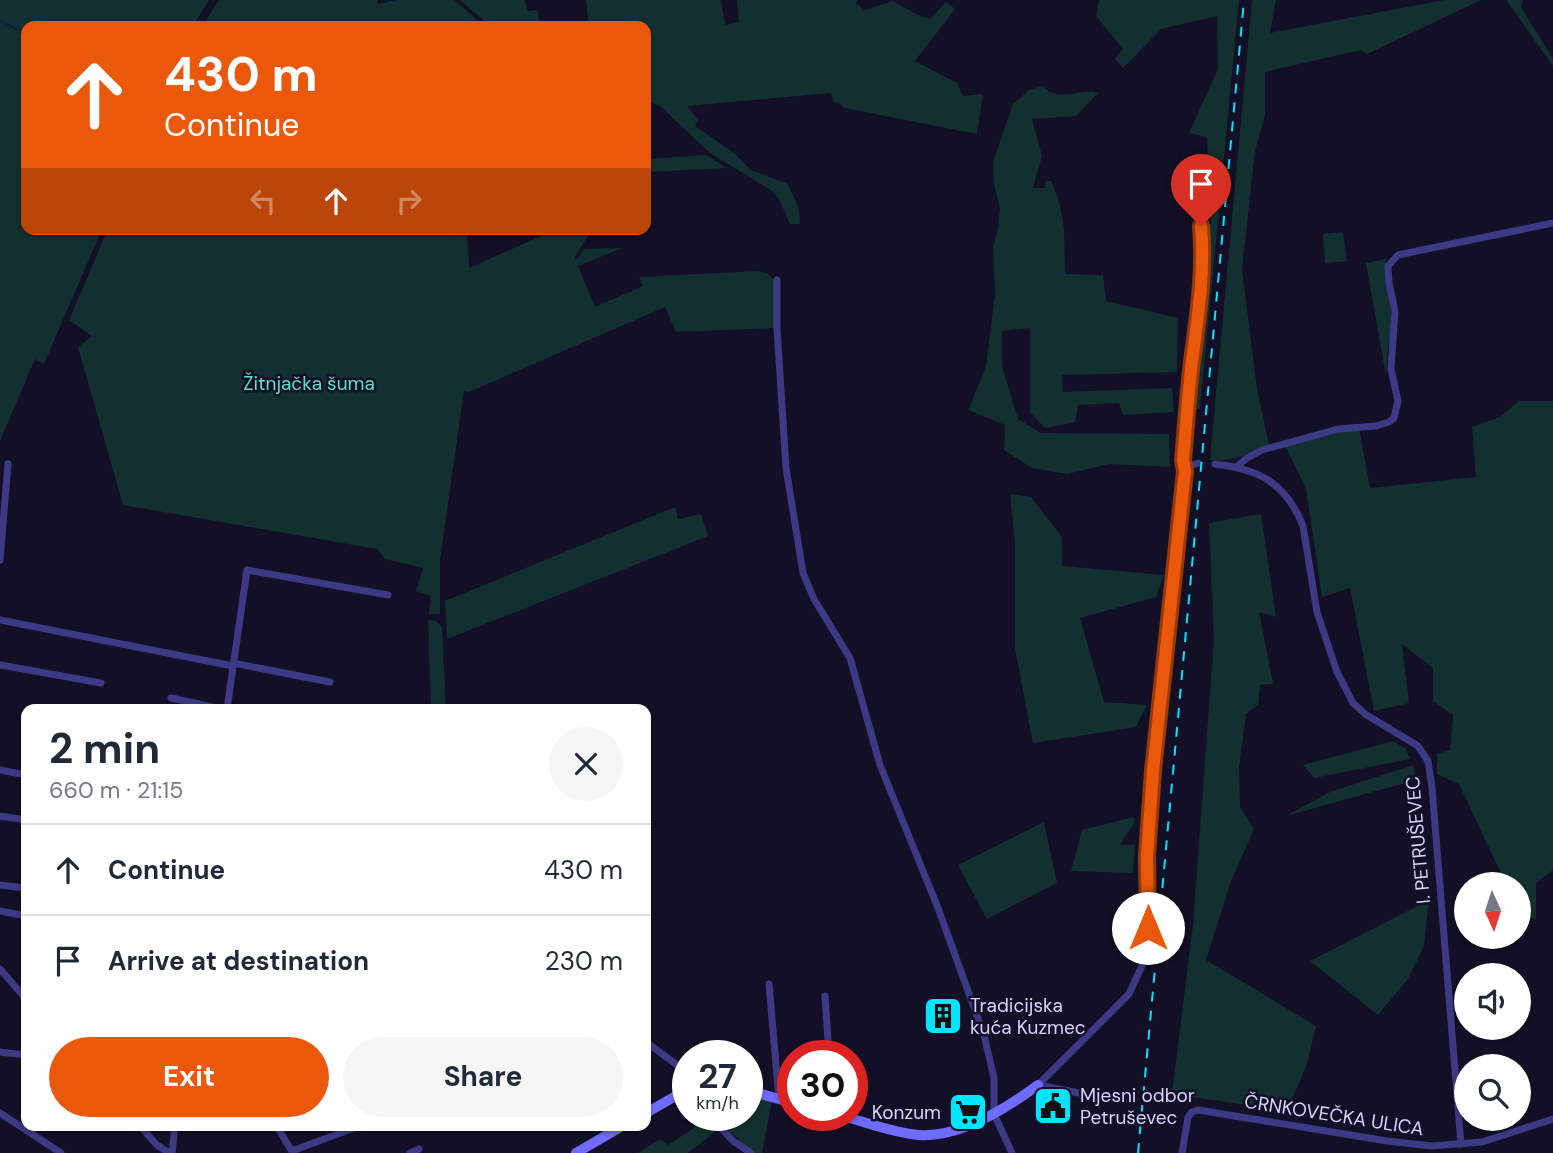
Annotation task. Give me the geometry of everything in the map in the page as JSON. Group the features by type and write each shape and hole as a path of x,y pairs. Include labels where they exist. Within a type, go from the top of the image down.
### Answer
{"street":[{"path":"1237,466 1262,450 1338,429 1376,426 1394,418 1398,401 1391,369 1395,311 1388,266 1398,255 1553,223"},
{"path":"868,1122 924,1135 954,1130 994,1114 1038,1085 1129,994 1144,960 1148,928 1147,856 1153,771 1204,260 1201,226"},
{"path":"777,280 777,328 786,468 803,573 814,598 850,659 880,765 939,908 984,1035 994,1078 994,1114 1012,1153"},
{"path":"1185,471 1189,464 1198,463"},
{"path":"0,560 8,464"},
{"name":"I. PETRUŠEVEC","path":"1215,464 1237,466 1260,475 1275,484 1298,513 1303,526 1323,635 1336,671 1353,703 1418,746 1428,761 1461,1144"},
{"path":"229,704 247,570 388,595"},
{"path":"0,620 330,682"},
{"path":"0,665 101,683"},
{"path":"171,698 199,704"},
{"path":"0,770 21,774"},
{"path":"0,816 21,819"},
{"path":"0,885 21,887"},
{"path":"0,911 21,915"},
{"path":"0,969 21,993"},
{"path":"769,984 777,1076"},
{"path":"825,996 828,1040"},
{"path":"651,1046 672,1061"},
{"path":"0,1052 21,1054"},
{"path":"1038,1085 1100,1097 1134,1100"},
{"path":"651,1110 672,1098"},
{"name":"ČRNKOVEČKA ULICA","path":"1182,1153 1188,1117 1192,1112 1207,1111 1432,1146 1482,1142 1553,1119"},
{"path":"0,1113 21,1127"},
{"path":"27,1131 61,1153"},
{"path":"146,1131 170,1153"},
{"path":"170,1153 174,1131"},
{"path":"280,1131 293,1152 347,1131"},
{"path":"576,1153 614,1131"},
{"path":"724,1131 751,1153"},
{"path":"410,1153 419,1149"}],"green space":[{"path":"0,0 209,0 196,21 21,21 21,235 99,235 44,364 35,359 0,441"},
{"path":"219,0 378,0 378,4 396,0 454,0 479,21 205,21"},
{"path":"460,0 525,0 527,11 537,10 539,21 484,21"},
{"path":"586,0 721,0 725,25 739,22 737,0 858,0 855,3 865,10 893,1 930,19 946,2 955,9 915,61 957,83 963,96 983,94 977,134 844,108 833,101 831,93 687,106 698,120 695,126 734,153 751,170 788,184 799,209 800,224 790,224 779,199 772,191 710,153 660,106 651,102 651,21 588,21"},
{"path":"1099,0 1239,0 1200,409 1190,408 1204,227 1211,224 1207,137 1189,133 1218,69 1217,16 1161,29 1123,68 1115,59 1123,49 1096,16"},
{"path":"1252,0 1276,0 1270,33 1444,0 1481,0 1367,54 1361,50 1265,72 1265,115 1255,151 1242,269 1257,389 1269,444 1218,461 1210,460"},
{"path":"1506,0 1523,0 1521,7 1553,59 1553,66"},
{"path":"1042,86 1063,95 1098,93 1076,116 1032,119 1042,156 1033,188 1045,188 1046,181 1051,181 1056,193 1064,226 1065,274 1103,275 1106,301 1178,318 1177,372 1062,375 1063,392 1172,388 1174,412 1123,415 1119,403 1078,405 1075,422 1045,428 1030,412 1030,328 1002,331 1002,366 1018,419 1041,433 1169,434 1170,467 1109,464 1067,474 1032,468 1004,450 1005,425 968,410 986,367 995,295 993,247 1000,208 994,184 993,162 1013,104 1029,90"},
{"path":"706,155 727,168 651,172 651,159"},
{"path":"1343,232 1347,261 1325,263 1323,234"},
{"name":"Žitnjačka šuma","path":"105,235 467,235 469,268 543,235 588,235 575,257 576,260 584,249 622,248 578,266 595,307 643,286 639,277 759,271 774,280 774,328 676,332 665,307 469,392 464,391 440,560 440,614 429,614 431,596 416,591 423,568 385,559 377,549 123,505 78,347 92,336 69,320"},
{"path":"1386,259 1386,279 1393,324 1386,376 1366,263"},
{"path":"1519,401 1553,401 1553,870 1536,883 1536,920 1531,917 1531,872 1500,872 1459,784 1437,774 1437,754 1450,750 1453,715 1433,701 1433,668 1402,644 1409,703 1374,711 1350,588 1322,597 1306,489 1285,445 1359,428 1370,488 1476,477 1472,427 1500,417"},
{"path":"1010,494 1031,497 1062,537 1062,566 1164,575 1156,597 1080,618 1104,702 1147,705 1136,727 1033,743 1015,649 1015,545"},
{"path":"675,507 678,519 701,514 708,536 447,639 445,601"},
{"path":"1261,514 1276,617 1259,612 1273,684 1260,685 1258,705 1246,714 1239,767 1240,807 1254,829 1231,881 1206,960 1316,1026 1307,1064 1287,1111 1172,1094 1193,924 1214,639 1209,523"},
{"path":"428,620 436,621 442,627 446,704 431,704"},
{"path":"1393,741 1406,749 1410,759 1314,778 1303,765"},
{"path":"1413,765 1416,780 1286,816 1330,792"},
{"path":"1134,817 1135,821 1120,845 1135,845 1133,873 1071,871 1082,830"},
{"path":"1044,822 1057,883 987,919 958,865"},
{"path":"1429,900 1424,946 1408,979 1378,1015 1310,961"},
{"path":"763,1098 772,1100 762,1153 747,1153 738,1138 728,1131 763,1131"},
{"path":"689,1131 715,1132 688,1153 638,1153 660,1139 668,1145"}],"waterway":[{"path":"0,21 21,32"}],"railway":[{"path":"1138,1153 1244,0"}],"place":[{"name":"Tradicijska kuća Kuzmec","path":"943,1016"},
{"name":"Mjesni odbor Petruševec","path":"1053,1106"},
{"name":"Konzum","path":"968,1112"}],"route":[{"path":"1148,928 1147,856 1153,771 1202,283 1204,260 1201,226"}]}
